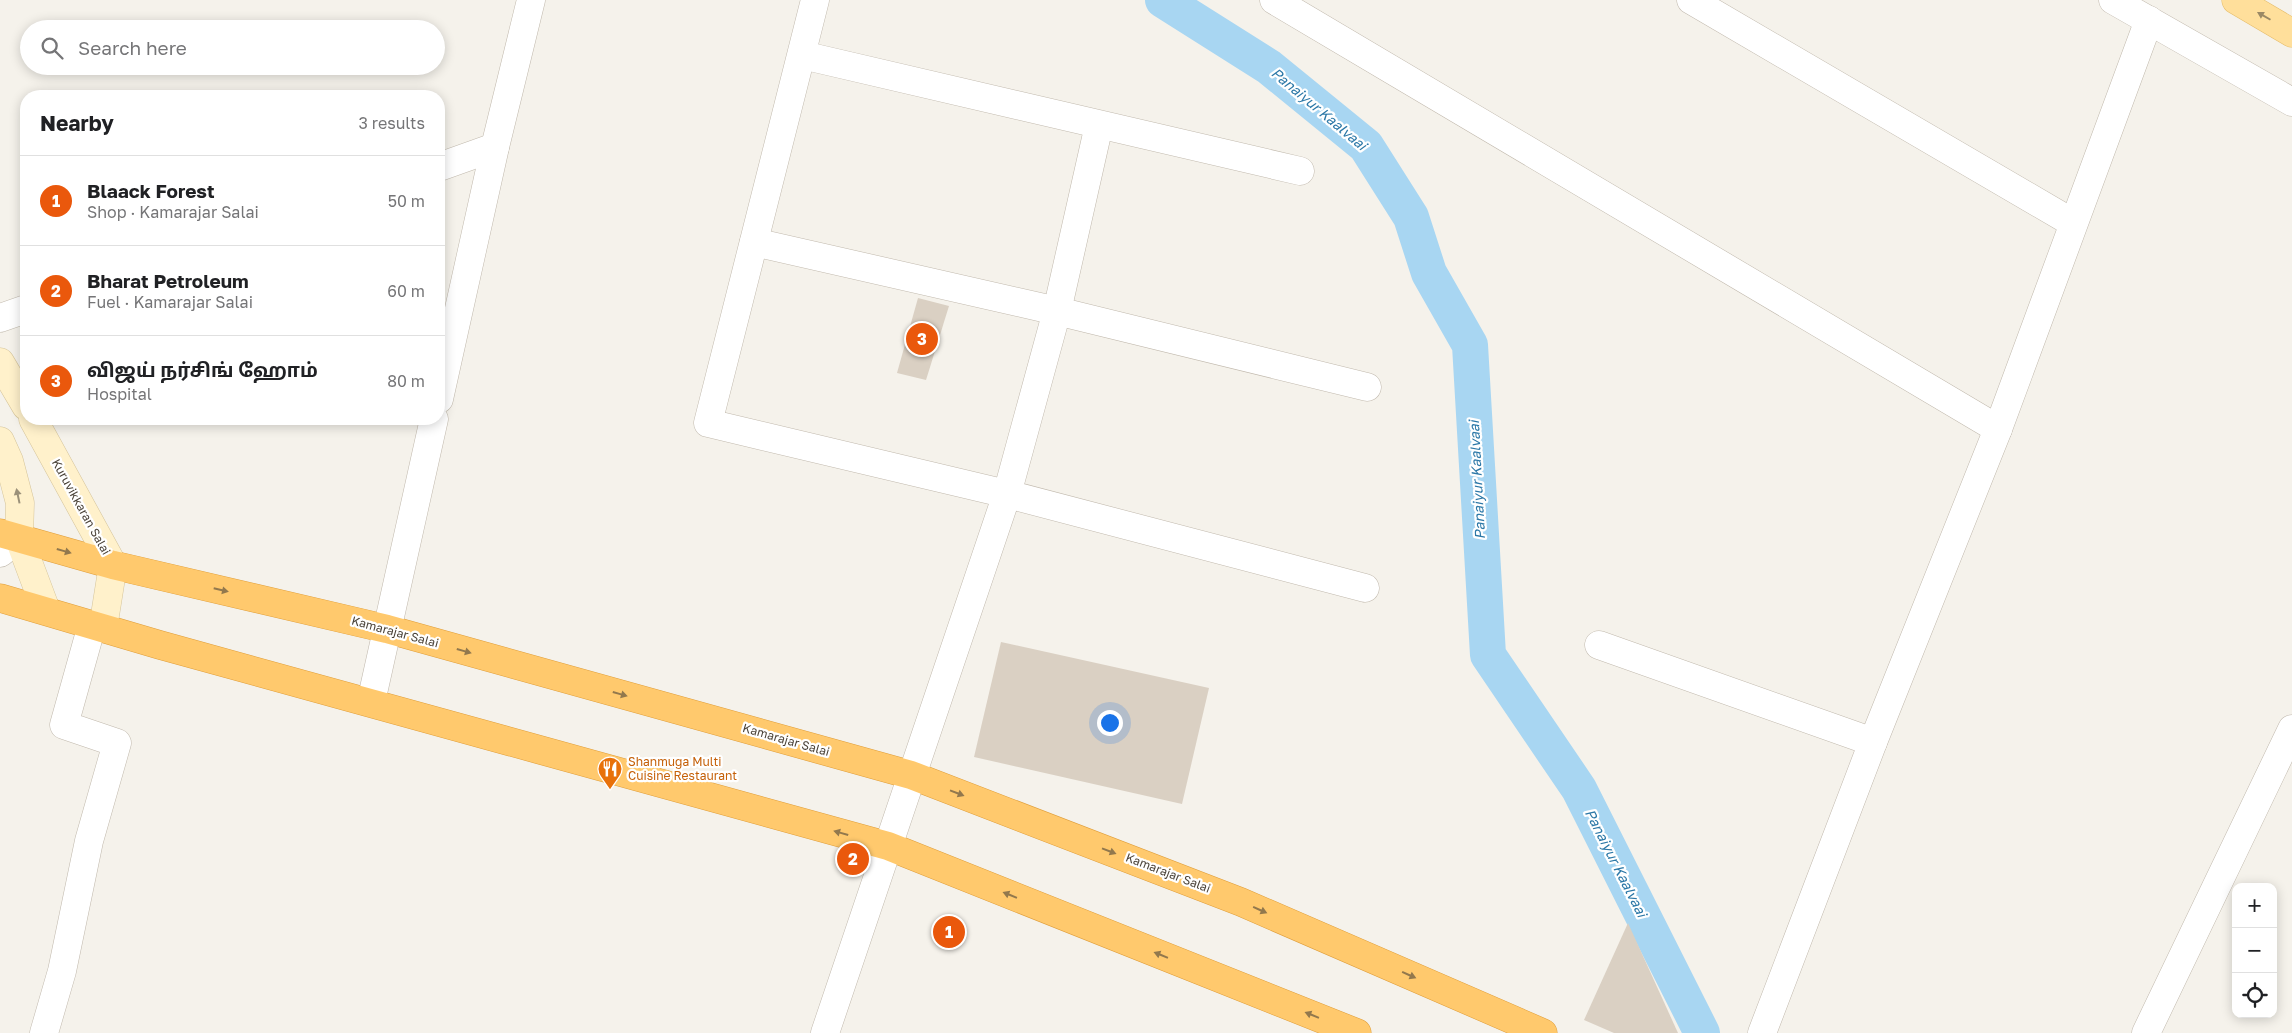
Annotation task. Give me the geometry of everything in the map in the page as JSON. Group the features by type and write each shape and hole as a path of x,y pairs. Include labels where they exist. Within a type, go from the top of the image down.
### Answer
{"highway":[{"name":"Kamarajar Salai","path":"6,541 113,564 387,629 912,775 1241,902 1543,1033"},
{"path":"0,598 888,846 1351,1032"}],"main road":[{"path":"2236,0 2292,33"},
{"path":"0,362 20,396"},
{"name":"Kuruvikkaran Salai","path":"36,425 113,564 98,626"},
{"path":"0,441 10,461 20,503 6,541 46,610"}],"street":[{"path":"445,372 495,147 531,0"},
{"path":"815,0 708,423 1006,494 1365,588"},
{"path":"1274,0 1998,430"},
{"path":"1691,0 2073,224"},
{"path":"2113,0 2292,102"},
{"path":"1762,1033 1873,742 1998,430 2149,20"},
{"path":"802,56 1300,171"},
{"path":"825,1033 1006,494 1057,311 1099,125"},
{"path":"445,165 495,147"},
{"path":"754,242 1057,311 1367,387"},
{"path":"0,318 20,311"},
{"path":"371,702 433,425"},
{"path":"44,1033 62,971 89,841 117,743 64,725 98,626"},
{"path":"1599,644 1873,742"},
{"path":"2146,1033 2292,729"}],"building":[{"path":"918,298 949,306 926,380 897,373"},
{"path":"1001,642 1209,688 1182,804 974,757"},
{"path":"1628,923 1678,1033 1614,1033 1584,1020"}],"waterway":[{"name":"Panaiyur Kaalvaai","path":"1163,0 1269,67 1366,146 1411,217 1429,273 1470,345 1488,655 1579,789 1702,1033"}],"place":[{"name":"விஜய் நர்சிங் ஹோம்","path":"922,339"},
{"name":"Shanmuga Multi Cuisine Restaurant","path":"610,790"},
{"name":"Bharat Petroleum","path":"853,859"},
{"name":"Blaack Forest","path":"949,932"}]}
